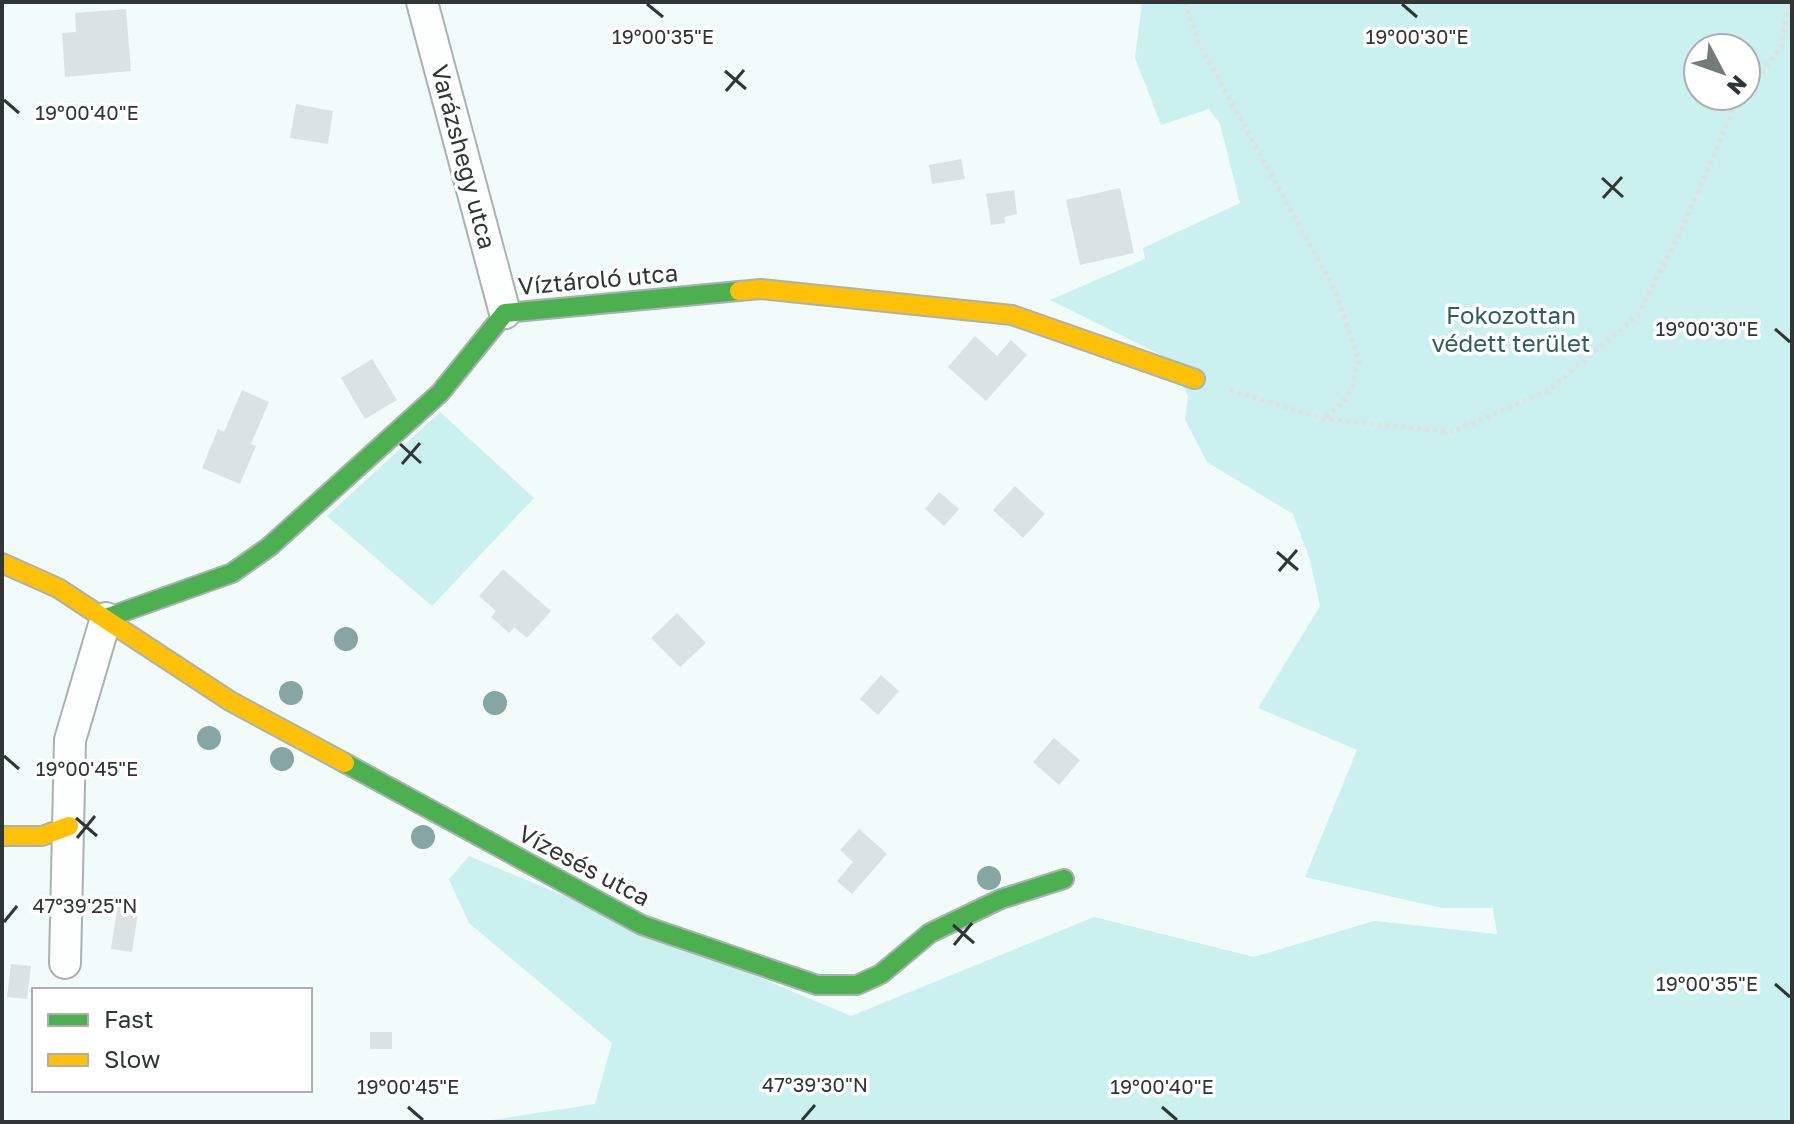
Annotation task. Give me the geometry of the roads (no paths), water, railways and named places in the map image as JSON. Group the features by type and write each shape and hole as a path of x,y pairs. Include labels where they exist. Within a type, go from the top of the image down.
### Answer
{"street":[{"name":"Varázshegy utca","path":"422,2 505,313"},
{"name":"Víztároló utca","path":"106,618 232,573 269,547 440,393 505,313 761,289 1012,315 1195,379"},
{"name":"Vízesés utca","path":"2,563 58,588 230,701 642,925 817,985 857,985 881,974 930,933 1001,899 1064,879"},
{"path":"65,963 70,740 106,618"},
{"path":"2,836 42,836 69,826"}],"park label":[{"name":"Fokozottan védett terület","path":"1511,330"}]}
